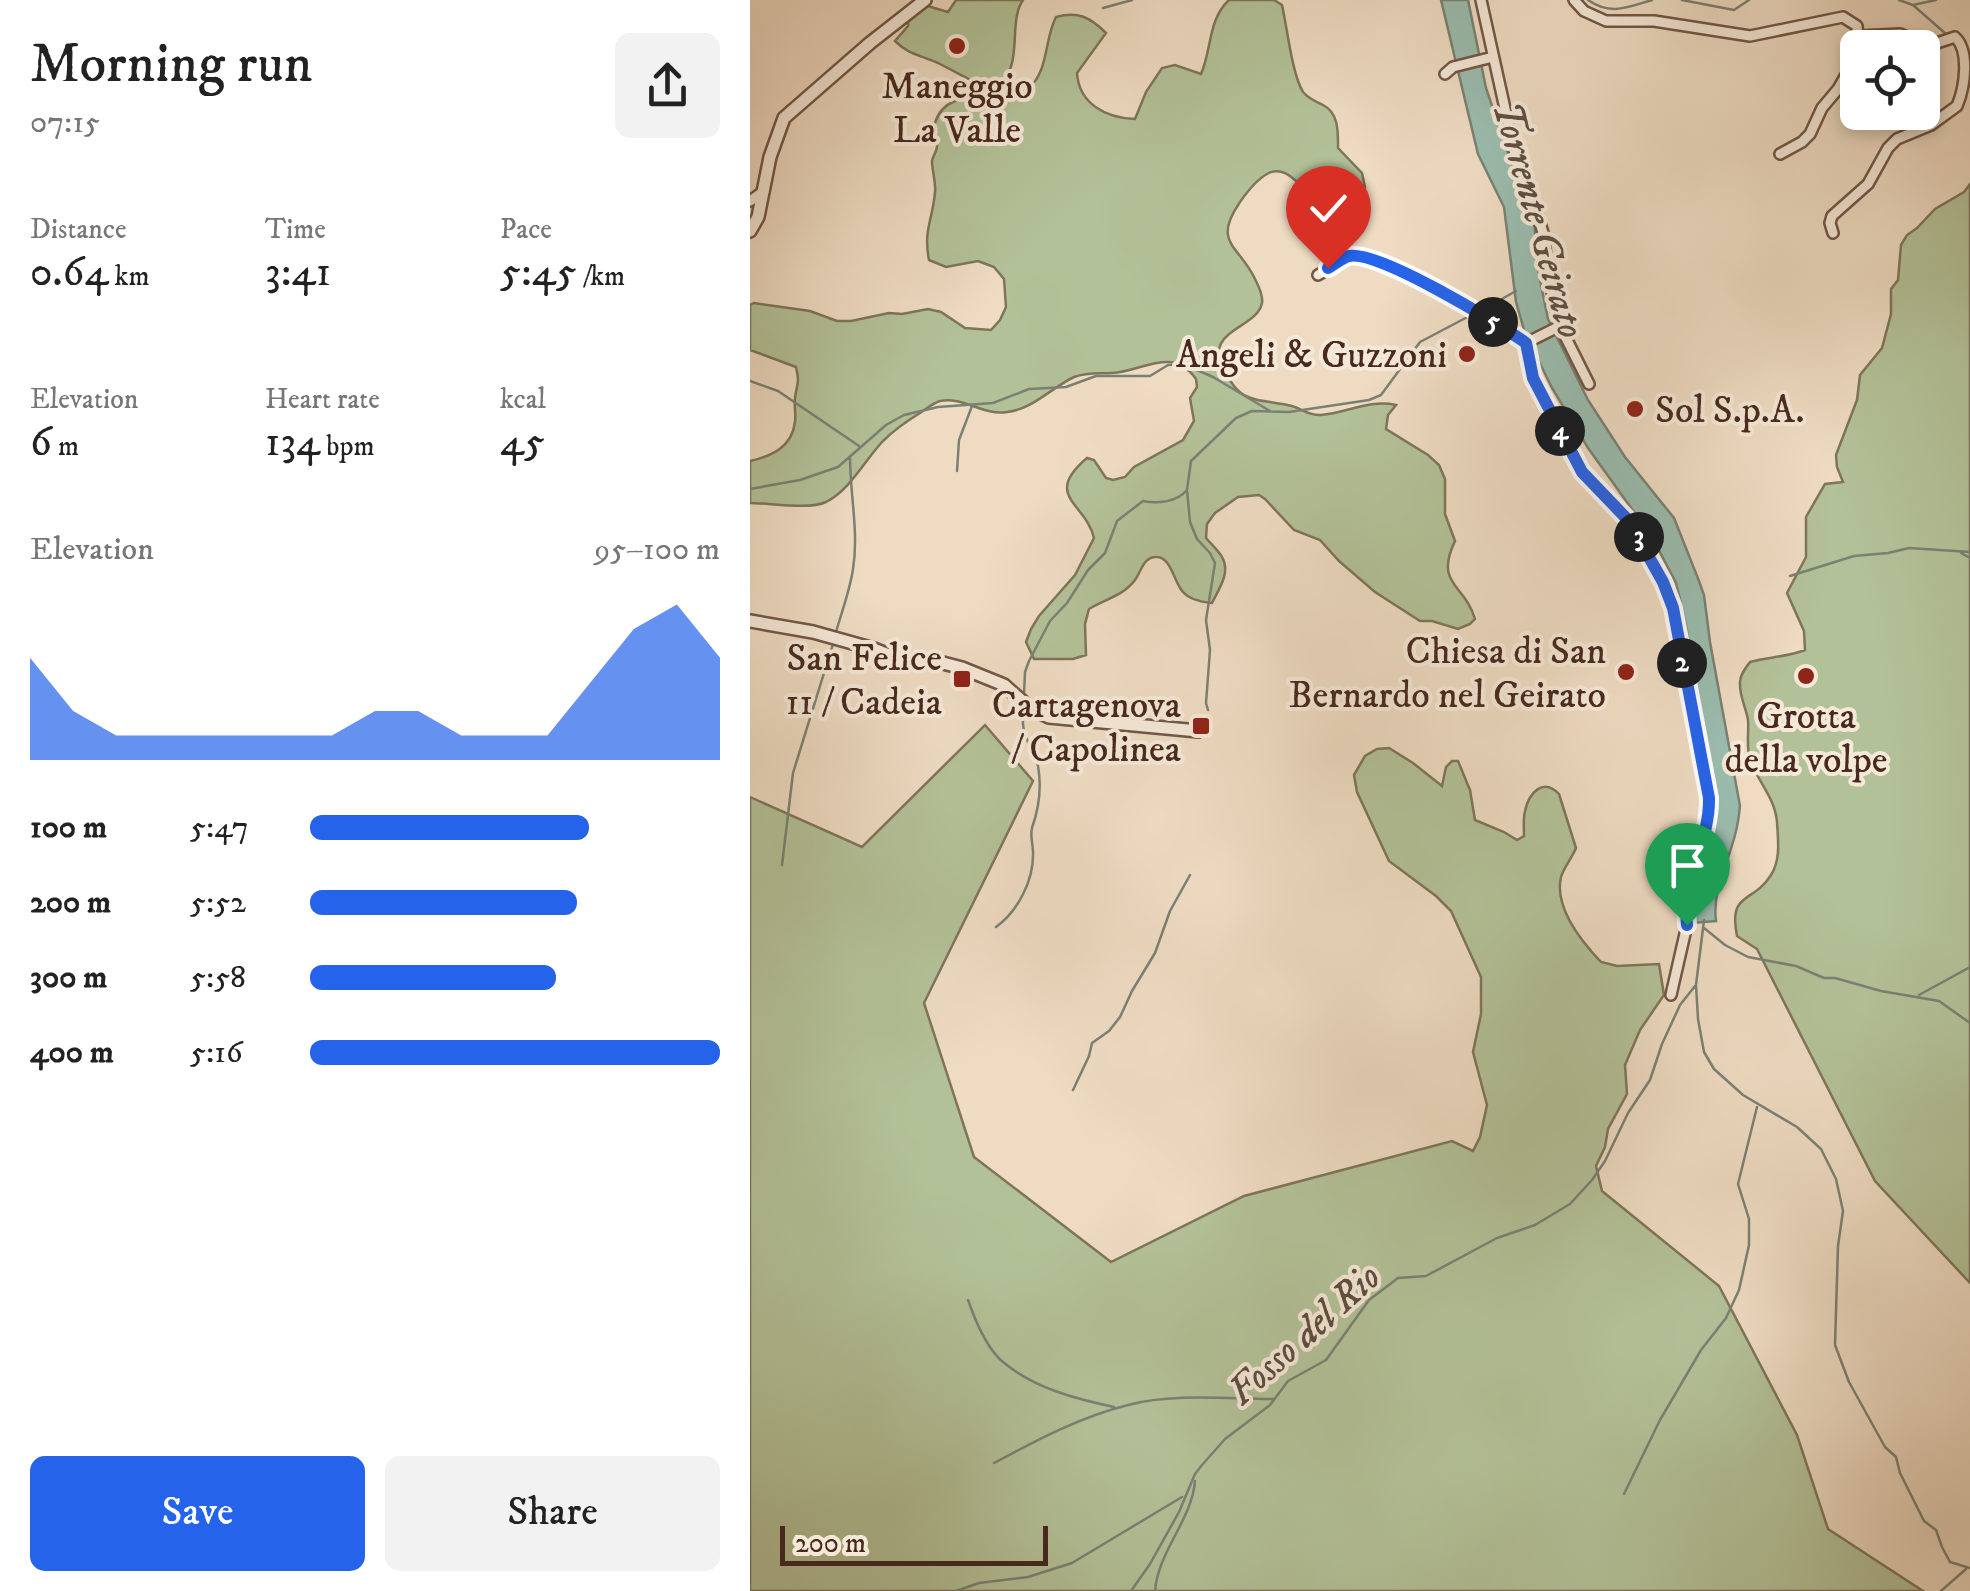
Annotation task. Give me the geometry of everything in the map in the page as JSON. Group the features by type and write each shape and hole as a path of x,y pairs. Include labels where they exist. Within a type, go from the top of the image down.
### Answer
{"street":[{"path":"750,231 758,217 775,139 784,118 925,0"},
{"path":"1481,0 1488,58 1514,154 1544,236 1557,328 1590,384"},
{"path":"1574,0 1584,11 1606,21 1654,22 1750,36 1840,17 1855,24 1856,30"},
{"path":"1940,40 1955,37 1961,40 1966,70 1957,106 1940,119"},
{"path":"1449,70 1488,58"},
{"path":"1780,154 1810,134 1822,108 1840,85"},
{"path":"1832,233 1830,223 1836,210 1868,184 1888,148 1918,130"},
{"path":"750,201 764,191"},
{"path":"1318,275 1344,258 1360,256 1410,274 1527,343 1533,378 1574,458 1589,480 1628,520 1649,554 1673,608 1709,806 1671,995"},
{"path":"1527,343 1557,328"},
{"path":"750,621 835,638 906,662 962,668 1004,685 1049,717 1203,732"}],"shaded area":[{"name":"Maneggio La Valle","path":"956,0 1023,0 1017,13 1011,67 997,93 895,41 908,26 908,18 924,5 948,12"},
{"path":"1229,0 1274,0 1282,5 1299,84 1303,92 1332,113 1338,148 1362,173 1365,187 1347,200 1333,204 1320,200 1278,171 1267,174 1249,190 1232,216 1228,236 1250,269 1262,303 1258,312 1224,340 1219,349 1220,360 1233,385 1247,396 1313,414 1367,405 1396,405 1388,415 1386,429 1428,455 1439,465 1445,479 1445,514 1455,541 1449,556 1449,576 1475,619 1458,629 1420,621 1375,592 1320,540 1294,530 1259,495 1238,497 1215,513 1207,524 1206,538 1222,557 1225,569 1212,603 1186,595 1165,560 1151,558 1125,590 1089,609 1085,624 1086,655 1034,659 1026,642 1031,629 1075,575 1094,538 1067,491 1074,471 1087,458 1094,460 1106,478 1125,477 1134,467 1183,440 1194,421 1190,398 1197,387 1196,379 1187,369 1167,362 1074,377 1034,403 1007,412 940,401 887,437 850,482 826,502 800,506 750,503 750,461 773,453 790,438 798,380 796,367 750,350 750,305 810,311 837,321 928,309 941,312 965,328 991,330 1006,307 1004,279 994,267 978,261 946,267 929,260 928,232 935,188 932,161 940,113 964,98 1021,94 1040,73 1056,17 1077,15 1106,33 1077,73 1083,93 1104,112 1135,119 1162,68 1175,65 1201,74 1217,16"},
{"name":"Torrente Geirato","path":"1441,0 1468,0 1486,88 1512,165 1524,186 1535,229 1537,265 1548,319 1588,400 1625,457 1674,518 1704,595 1740,806 1719,887 1716,921 1691,923 1692,913 1688,912 1713,800 1701,752 1700,719 1676,583 1652,537 1588,448 1525,333 1516,302 1504,207 1478,154"},
{"path":"1970,184 1970,1283 1875,1181 1757,949 1737,936 1735,922 1739,905 1771,875 1778,849 1776,813 1749,754 1741,677 1750,662 1805,650 1804,631 1787,593 1806,557 1806,517 1825,484 1843,482 1836,455 1857,400 1860,375 1882,348 1891,314 1891,289 1898,280 1901,245 1935,209 1964,192"},
{"path":"985,725 1033,781 924,1003 974,1157 1111,1262 1244,1196 1452,1141 1473,1151 1487,1105 1473,1052 1481,1014 1481,977 1451,911 1389,861 1357,792 1354,775 1365,756 1377,749 1389,748 1442,786 1446,767 1458,761 1470,790 1475,820 1517,840 1524,836 1525,811 1533,793 1548,787 1559,794 1576,848 1562,873 1560,888 1571,923 1601,962 1617,966 1659,964 1664,995 1640,1030 1625,1065 1627,1094 1608,1129 1596,1166 1602,1191 1719,1286 1797,1435 1828,1529 1923,1591 750,1591 750,797 862,847"}],"waterway":[{"path":"1103,8 1132,0"},
{"path":"1588,0 1612,9 1652,0"},
{"path":"1682,0 1734,10 1749,0"},
{"path":"1899,0 1913,5 1936,0"},
{"path":"1913,5 1946,34"},
{"path":"1484,309 1516,291"},
{"path":"1208,710 1210,650 1206,620 1215,563 1190,522 1187,490 1191,461 1236,418 1252,411 1289,412 1381,395 1420,342 1477,312"},
{"path":"750,489 800,480 838,467 886,425 904,415 938,407 993,403 1029,389 1066,387 1096,376 1150,376 1168,365 1183,364 1213,377 1270,411"},
{"path":"750,381 778,391 859,446"},
{"path":"957,471 959,440 972,406"},
{"path":"836,632 855,555 850,457"},
{"path":"1024,693 1025,672 1050,621 1105,553 1117,521 1143,501 1167,501 1187,490"},
{"path":"1790,576 1854,556 1909,548 1970,552"},
{"path":"1961,553 1970,558"},
{"path":"782,865 793,773 833,644"},
{"path":"996,927 1023,894 1033,863 1031,831 1040,782 1037,761 1023,727 1023,706"},
{"path":"1073,1090 1092,1043 1120,1017 1155,953 1170,911 1190,875"},
{"name":"Torrente Geirato","path":"1704,920 1696,985 1704,1052 1714,1069 1743,1095 1797,1127 1821,1149 1836,1179 1843,1211 1835,1345 1849,1382 1885,1447 1896,1457 1924,1521 1936,1530 1950,1562 1970,1568"},
{"path":"1704,928 1748,957 1796,966 1824,978 1939,1001 1970,1023"},
{"path":"1919,995 1970,967"},
{"name":"Fosso del Rio","path":"1131,1591 1150,1564 1202,1465 1225,1439 1270,1405 1288,1381 1326,1360 1369,1300 1398,1278 1426,1276 1497,1238 1535,1225 1570,1204 1605,1161 1628,1113 1650,1080 1680,1005 1695,986"},
{"path":"1624,1494 1660,1420 1701,1350 1726,1318 1739,1290 1749,1245 1749,1219 1738,1184 1757,1107"},
{"path":"968,1300 991,1349 1015,1371 1056,1391 1114,1407"},
{"path":"994,1463 1076,1423 1128,1405 1182,1398 1274,1399"},
{"path":"1155,1591 1162,1562 1188,1509 1195,1481"},
{"path":"956,1591 979,1583 1028,1577 1072,1563 1182,1497"},
{"path":"1941,1591 1966,1569"}],"place":[{"name":"Maneggio La Valle","path":"957,46"},
{"name":"Angeli & Guzzoni","path":"1467,354"},
{"name":"Sol S.p.A.","path":"1635,409"},
{"name":"Chiesa di San Bernardo nel Geirato","path":"1626,672"},
{"name":"Grotta della volpe","path":"1806,676"},
{"name":"San Felice 11 / Cadeia","path":"962,679"},
{"name":"Cartagenova / Capolinea","path":"1201,726"}],"route":[{"path":"1328,268 1344,258 1360,256 1410,274 1526,343 1533,378 1582,472 1628,520 1649,554 1673,608 1709,798 1708,821 1686,910 1687,925"}]}
